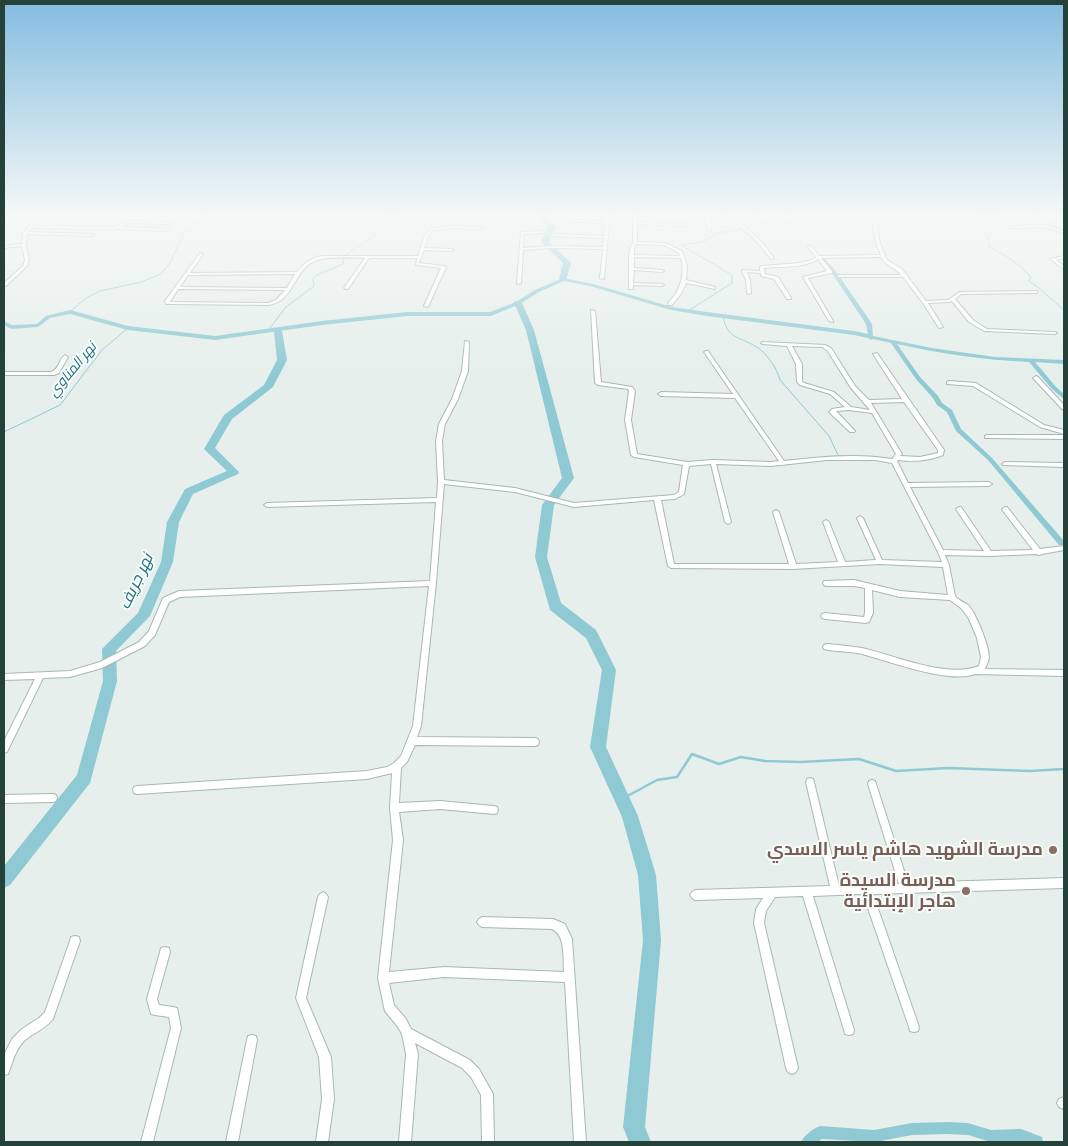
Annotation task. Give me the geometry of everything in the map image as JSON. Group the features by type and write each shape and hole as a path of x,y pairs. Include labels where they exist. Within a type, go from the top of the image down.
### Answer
{"street":[{"path":"4,285 22,267"},
{"path":"192,267 167,301 168,303 269,304 281,299 302,267"},
{"path":"346,288 360,267"},
{"path":"426,306 444,267"},
{"path":"519,283 520,267"},
{"path":"602,278 603,267"},
{"path":"670,304 682,291 683,267"},
{"path":"762,272 763,267"},
{"path":"825,267 830,274 805,277 831,321"},
{"path":"896,267 900,270 926,302 941,327"},
{"path":"662,271 630,269 631,286 662,285"},
{"path":"749,293 748,280 744,271 762,272 763,275 776,278 788,298"},
{"path":"187,274 297,273"},
{"path":"840,276 904,276"},
{"path":"684,281 713,288"},
{"path":"177,288 288,289"},
{"path":"926,302 949,302 960,293 1035,292"},
{"path":"953,299 971,321 986,330 1055,333"},
{"path":"592,311 598,383 630,388 632,390 628,420 634,455 687,464 713,462 771,464 828,458 924,458 941,454 941,450 875,354"},
{"path":"137,790 368,775 388,771 404,760 417,726 440,500 439,441 442,424 455,399 465,371 467,342"},
{"path":"762,343 826,347 853,387 874,412 898,451 896,459 946,565 953,598"},
{"path":"789,344 799,364 799,381 805,386 832,393 849,408"},
{"path":"706,352 782,462"},
{"path":"4,374 52,374 57,372 65,357"},
{"path":"1036,378 1064,408"},
{"path":"948,383 974,384 1036,423 1064,432"},
{"path":"662,394 735,396"},
{"path":"867,402 906,400"},
{"path":"852,431 832,412 834,410 849,408 874,412"},
{"path":"987,437 1064,437"},
{"path":"713,462 728,522"},
{"path":"441,482 543,496 574,505 675,496 682,492 685,484 684,470 687,464"},
{"path":"1005,464 1064,465"},
{"path":"907,485 989,484"},
{"path":"656,498 671,566 793,567 880,562 946,565"},
{"path":"266,505 440,500"},
{"path":"959,509 989,554"},
{"path":"1005,509 1039,553"},
{"path":"776,512 793,567"},
{"path":"860,518 880,562"},
{"path":"826,522 842,563"},
{"path":"941,552 989,554 1039,553 1064,548"},
{"path":"4,678 70,674 102,665 142,644 152,633 166,600 179,594 432,583"},
{"path":"826,583 868,586 900,594 953,598 965,608 974,622 985,660 984,666 977,672"},
{"path":"825,616 866,620 869,617 868,586"},
{"path":"827,647 860,651 929,670 962,675 977,672 1064,673"},
{"path":"4,749 40,676"},
{"path":"412,741 535,742"},
{"path":"397,766 394,808 398,840 383,978 388,1007 402,1023 407,1033 412,1054 405,1142"},
{"path":"810,782 836,891"},
{"path":"872,784 905,889"},
{"path":"4,799 53,798"},
{"path":"394,808 440,805 494,810"},
{"path":"695,895 772,894 1064,883"},
{"path":"866,889 914,1027"},
{"path":"807,892 848,1030"},
{"path":"772,894 760,909 759,923 792,1068"},
{"path":"322,1142 328,1100 325,1057 301,998 323,897"},
{"path":"482,922 553,924 561,928 567,939 580,1142"},
{"path":"4,1070 17,1041 27,1032 43,1024 50,1015 75,941"},
{"path":"147,1142 176,1028 173,1012 155,1010 152,998 165,952"},
{"path":"383,978 444,972 570,977"},
{"path":"407,1033 466,1064 475,1073 487,1094 488,1142"},
{"path":"232,1142 252,1040"}],"waterway":[{"path":"70,312 86,298 100,291 141,282 161,274 166,267"},
{"path":"267,332 286,307 314,286 313,280 315,276 335,267"},
{"path":"563,279 566,267"},
{"path":"688,311 732,283 732,275 719,267"},
{"path":"830,267 869,324 871,337"},
{"path":"1022,267 1031,278 1029,281 1064,310"},
{"path":"4,323 11,327 38,325 48,317 70,312 128,328 215,338 322,323 407,314 491,314 518,303 537,291 563,279 671,308 871,337"},
{"path":"518,303 530,330 568,478 548,505 541,557 555,606 591,634 609,670 598,747 630,816 647,875 652,940 634,1127 640,1142"},
{"path":"723,316 730,333 755,346 767,356 780,380 829,436 838,455"},
{"name":"نهر المناوي","path":"4,432 60,405 102,350 128,328"},
{"name":"نهر جريف","path":"4,879 84,778 110,681 109,649 143,616 167,562 173,522 189,492 234,472 209,449 228,417 268,387 282,360 278,331"},
{"path":"871,337 932,350 995,359 1064,362"},
{"path":"894,343 918,378 936,397 939,404 950,411 958,430 990,459 1062,543"},
{"path":"1031,361 1064,397"},
{"path":"622,799 657,780 677,777 692,754 719,764 741,757 765,761 800,762 859,759 896,771 948,768 1030,771 1064,769"},
{"path":"807,1142 820,1132 874,1136 912,1129 947,1128 968,1129 991,1136 1021,1135 1037,1142"}],"place":[{"name":"مدرسة الشهيد هاشم ياسر الاسدي","path":"1053,850"},
{"name":"مدرسة السيدة هاجر الإبتدائية","path":"966,891"}]}
